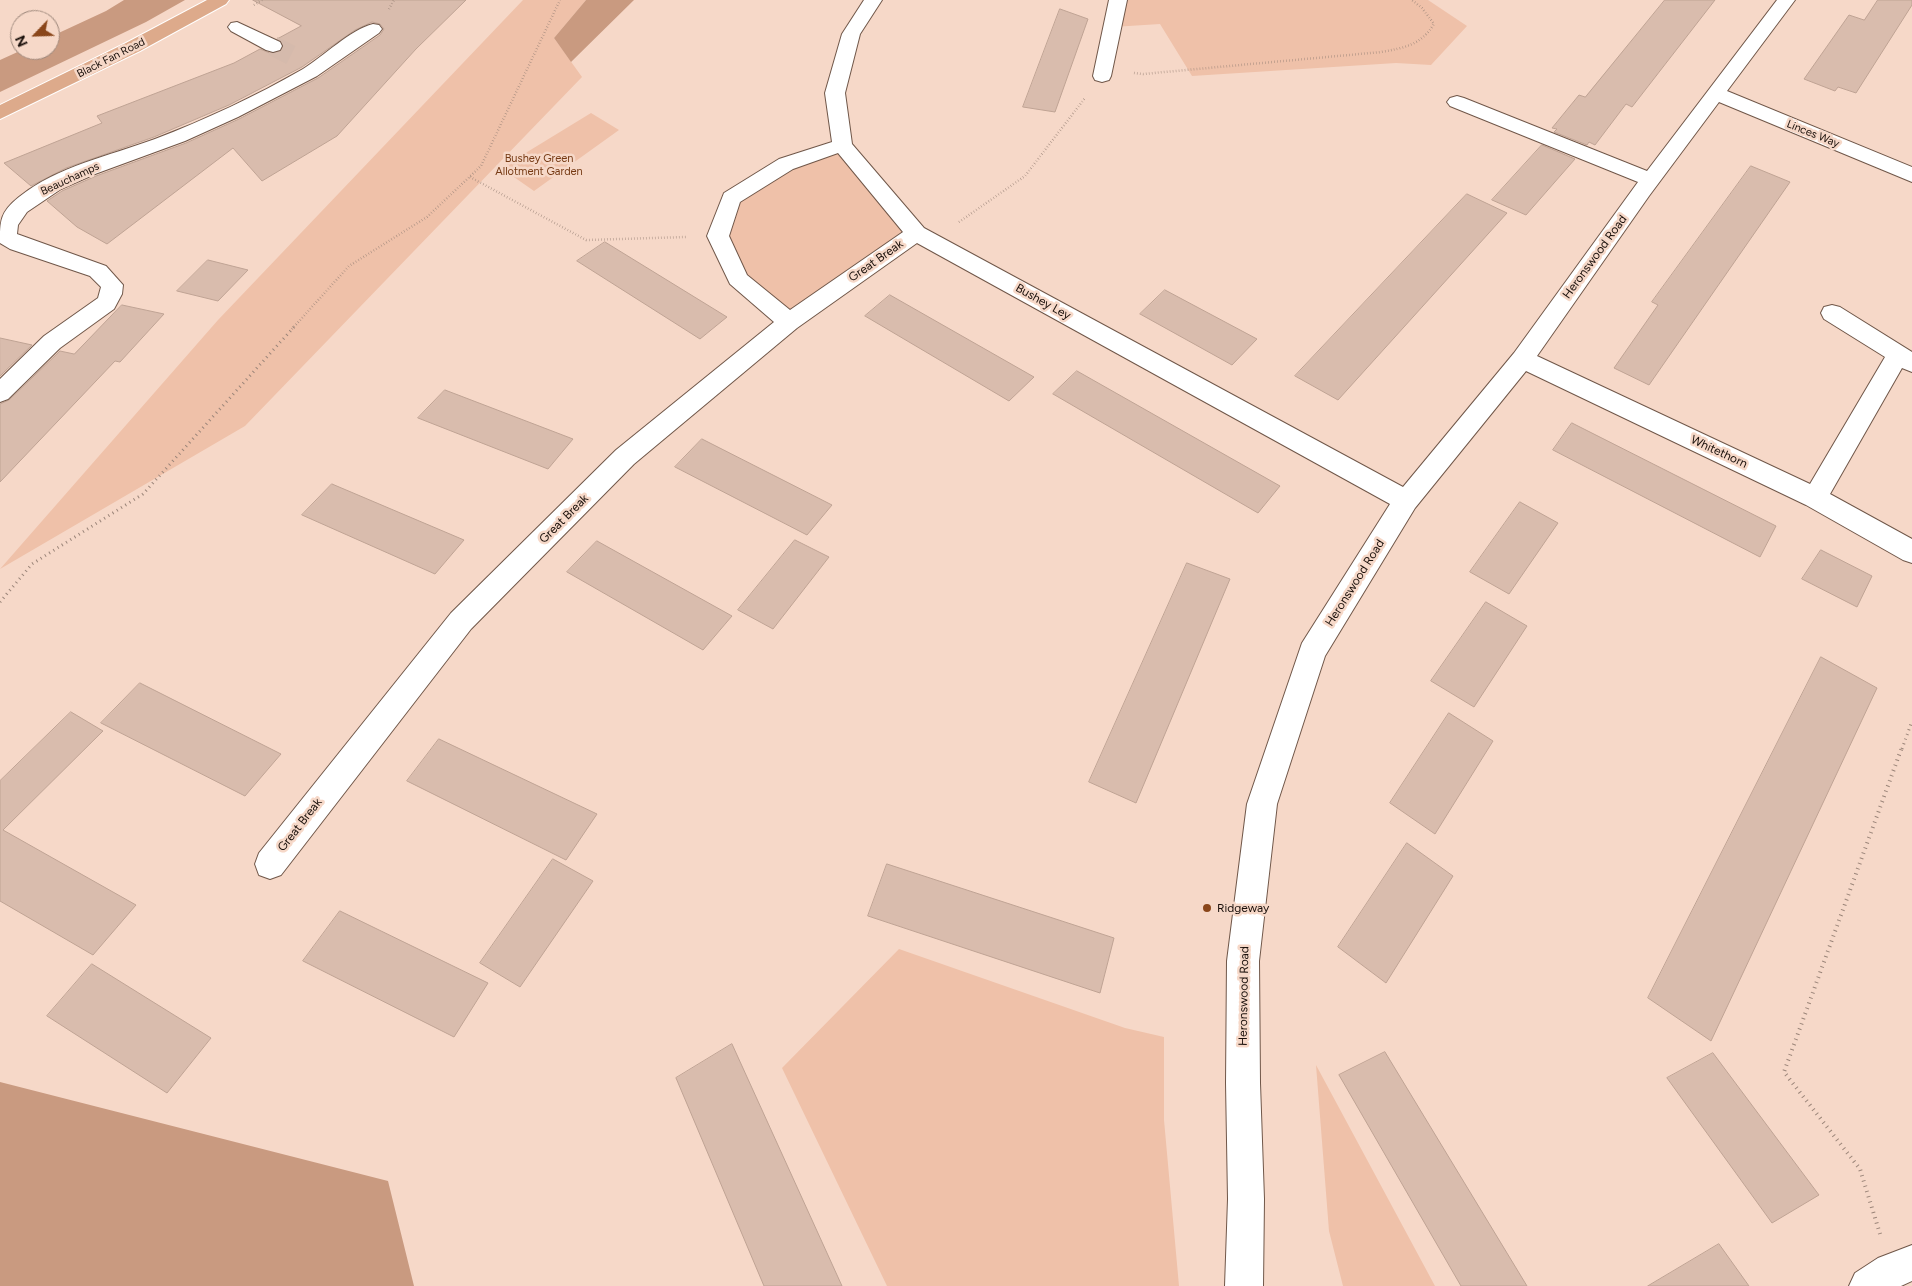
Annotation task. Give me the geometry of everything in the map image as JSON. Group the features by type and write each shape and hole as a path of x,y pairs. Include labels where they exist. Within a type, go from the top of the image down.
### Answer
{"main road":[{"name":"Black Fan Road","path":"0,113 134,47 220,0"}],"street":[{"path":"789,322 738,279 718,236 731,198 786,164 842,145 836,93 851,34 873,0"},
{"path":"1103,73 1118,0"},
{"name":"Heronswood Road","path":"1244,1286 1246,1199 1243,1083 1243,961 1262,804 1312,652 1406,501 1522,359 1714,93 1786,0"},
{"path":"237,27 273,46"},
{"name":"Beauchamps","path":"0,393 52,342 106,303 112,285 98,271 18,244 7,238 5,230 9,219 37,195 62,181 101,164 174,139 215,122 316,68 373,29"},
{"path":"295,57 316,68"},
{"name":"Linces Way","path":"1714,93 1912,175"},
{"path":"1457,102 1651,180"},
{"name":"Bushey Ley","path":"842,145 924,237 1406,501"},
{"name":"Great Break","path":"270,864 461,622 625,457 789,322 924,237"},
{"path":"1815,498 1905,359 1832,313"},
{"name":"Whitethorn","path":"1522,359 1815,498 1912,552"}],"path":[{"path":"0,602 32,564 143,494 349,266 427,216 482,166 560,0"},
{"path":"924,237 1025,176 1103,73 1143,74 1381,52 1409,47 1428,36 1434,24 1422,8 1412,0"},
{"path":"470,177 586,240 718,236"},
{"path":"1890,1273 1860,1169 1784,1072 1912,721"}],"green space":[{"path":"523,0 586,0 554,38 582,77 245,426 0,569 218,320"},
{"path":"1118,0 1428,0 1467,26 1431,65 1396,63 1192,76 1160,24 1113,27"},
{"name":"Bushey Green Allotment Garden","path":"591,113 619,130 534,191 501,168"},
{"path":"842,145 916,233 789,322 738,279 718,236 731,198"},
{"path":"899,949 1125,1028 1164,1037 1164,1120 1179,1286 887,1286 782,1068"},
{"path":"1316,1065 1435,1286 1343,1286 1329,1231"}],"shaded area":[{"path":"124,0 185,0 146,22 0,92 0,60 10,55 10,60 60,60 60,32 106,11"},
{"path":"586,0 634,0 571,62 554,38"},
{"path":"0,1082 388,1181 414,1286 0,1286"}],"building":[{"path":"253,0 466,0 416,49 337,136 262,181 233,148 107,244 77,227 47,201 62,191 96,176 186,143 239,119 318,78 380,35 384,29 380,24 372,22 355,30 302,67 229,105 154,137 66,168 31,186 4,163 102,123 97,116 234,63 260,49 272,54 281,52 284,45 277,39 301,26"},
{"path":"1665,0 1715,0 1632,107 1626,104 1595,145 1589,142 1587,145 1554,132 1557,129 1552,128 1579,95 1585,97"},
{"path":"1878,0 1912,0 1912,5 1856,93 1838,87 1835,91 1804,79 1849,15 1864,20"},
{"path":"1060,9 1088,19 1055,112 1023,107"},
{"path":"1542,145 1575,159 1526,215 1492,200"},
{"path":"1751,166 1790,182 1649,385 1614,368 1658,305 1652,302"},
{"path":"1467,194 1507,213 1338,400 1295,376"},
{"path":"605,242 727,317 700,339 577,261"},
{"path":"208,260 248,270 218,301 177,291"},
{"path":"1165,290 1257,339 1232,365 1140,314"},
{"path":"890,295 1034,377 1009,401 865,316"},
{"path":"122,305 164,314 120,362 115,361 0,482 0,404 9,400 60,351 74,354"},
{"path":"0,338 32,345 0,376"},
{"path":"1077,371 1280,486 1258,513 1053,394"},
{"path":"445,390 573,439 548,469 418,418"},
{"path":"1572,423 1776,526 1760,557 1553,450"},
{"path":"702,439 832,505 807,535 675,467"},
{"path":"332,484 464,540 435,574 302,515"},
{"path":"1520,502 1558,523 1509,594 1470,572"},
{"path":"795,540 829,557 773,629 738,610"},
{"path":"597,541 732,616 703,650 567,572"},
{"path":"1821,550 1872,576 1857,607 1802,579"},
{"path":"1187,563 1230,579 1136,803 1089,782"},
{"path":"1486,602 1527,626 1474,707 1431,681"},
{"path":"1821,657 1877,688 1711,1041 1648,998"},
{"path":"140,683 281,754 245,796 101,723"},
{"path":"71,712 103,731 3,830 136,905 93,955 0,901 0,781"},
{"path":"1449,713 1493,741 1435,834 1390,803"},
{"path":"439,739 597,814 566,860 407,781"},
{"path":"1407,843 1453,876 1386,983 1338,947"},
{"path":"553,859 593,881 520,987 480,963"},
{"path":"887,864 1114,938 1100,993 868,916"},
{"path":"340,911 488,983 454,1037 303,961"},
{"path":"92,964 211,1038 167,1093 47,1016"},
{"path":"732,1044 842,1286 764,1286 676,1078"},
{"path":"1385,1052 1527,1286 1461,1286 1339,1075"},
{"path":"1713,1053 1819,1195 1772,1223 1667,1078"},
{"path":"1719,1244 1749,1286 1648,1286"}],"tunnel":[{"path":"273,46 295,57"}],"place":[{"name":"Ridgeway","path":"1207,908"}]}
